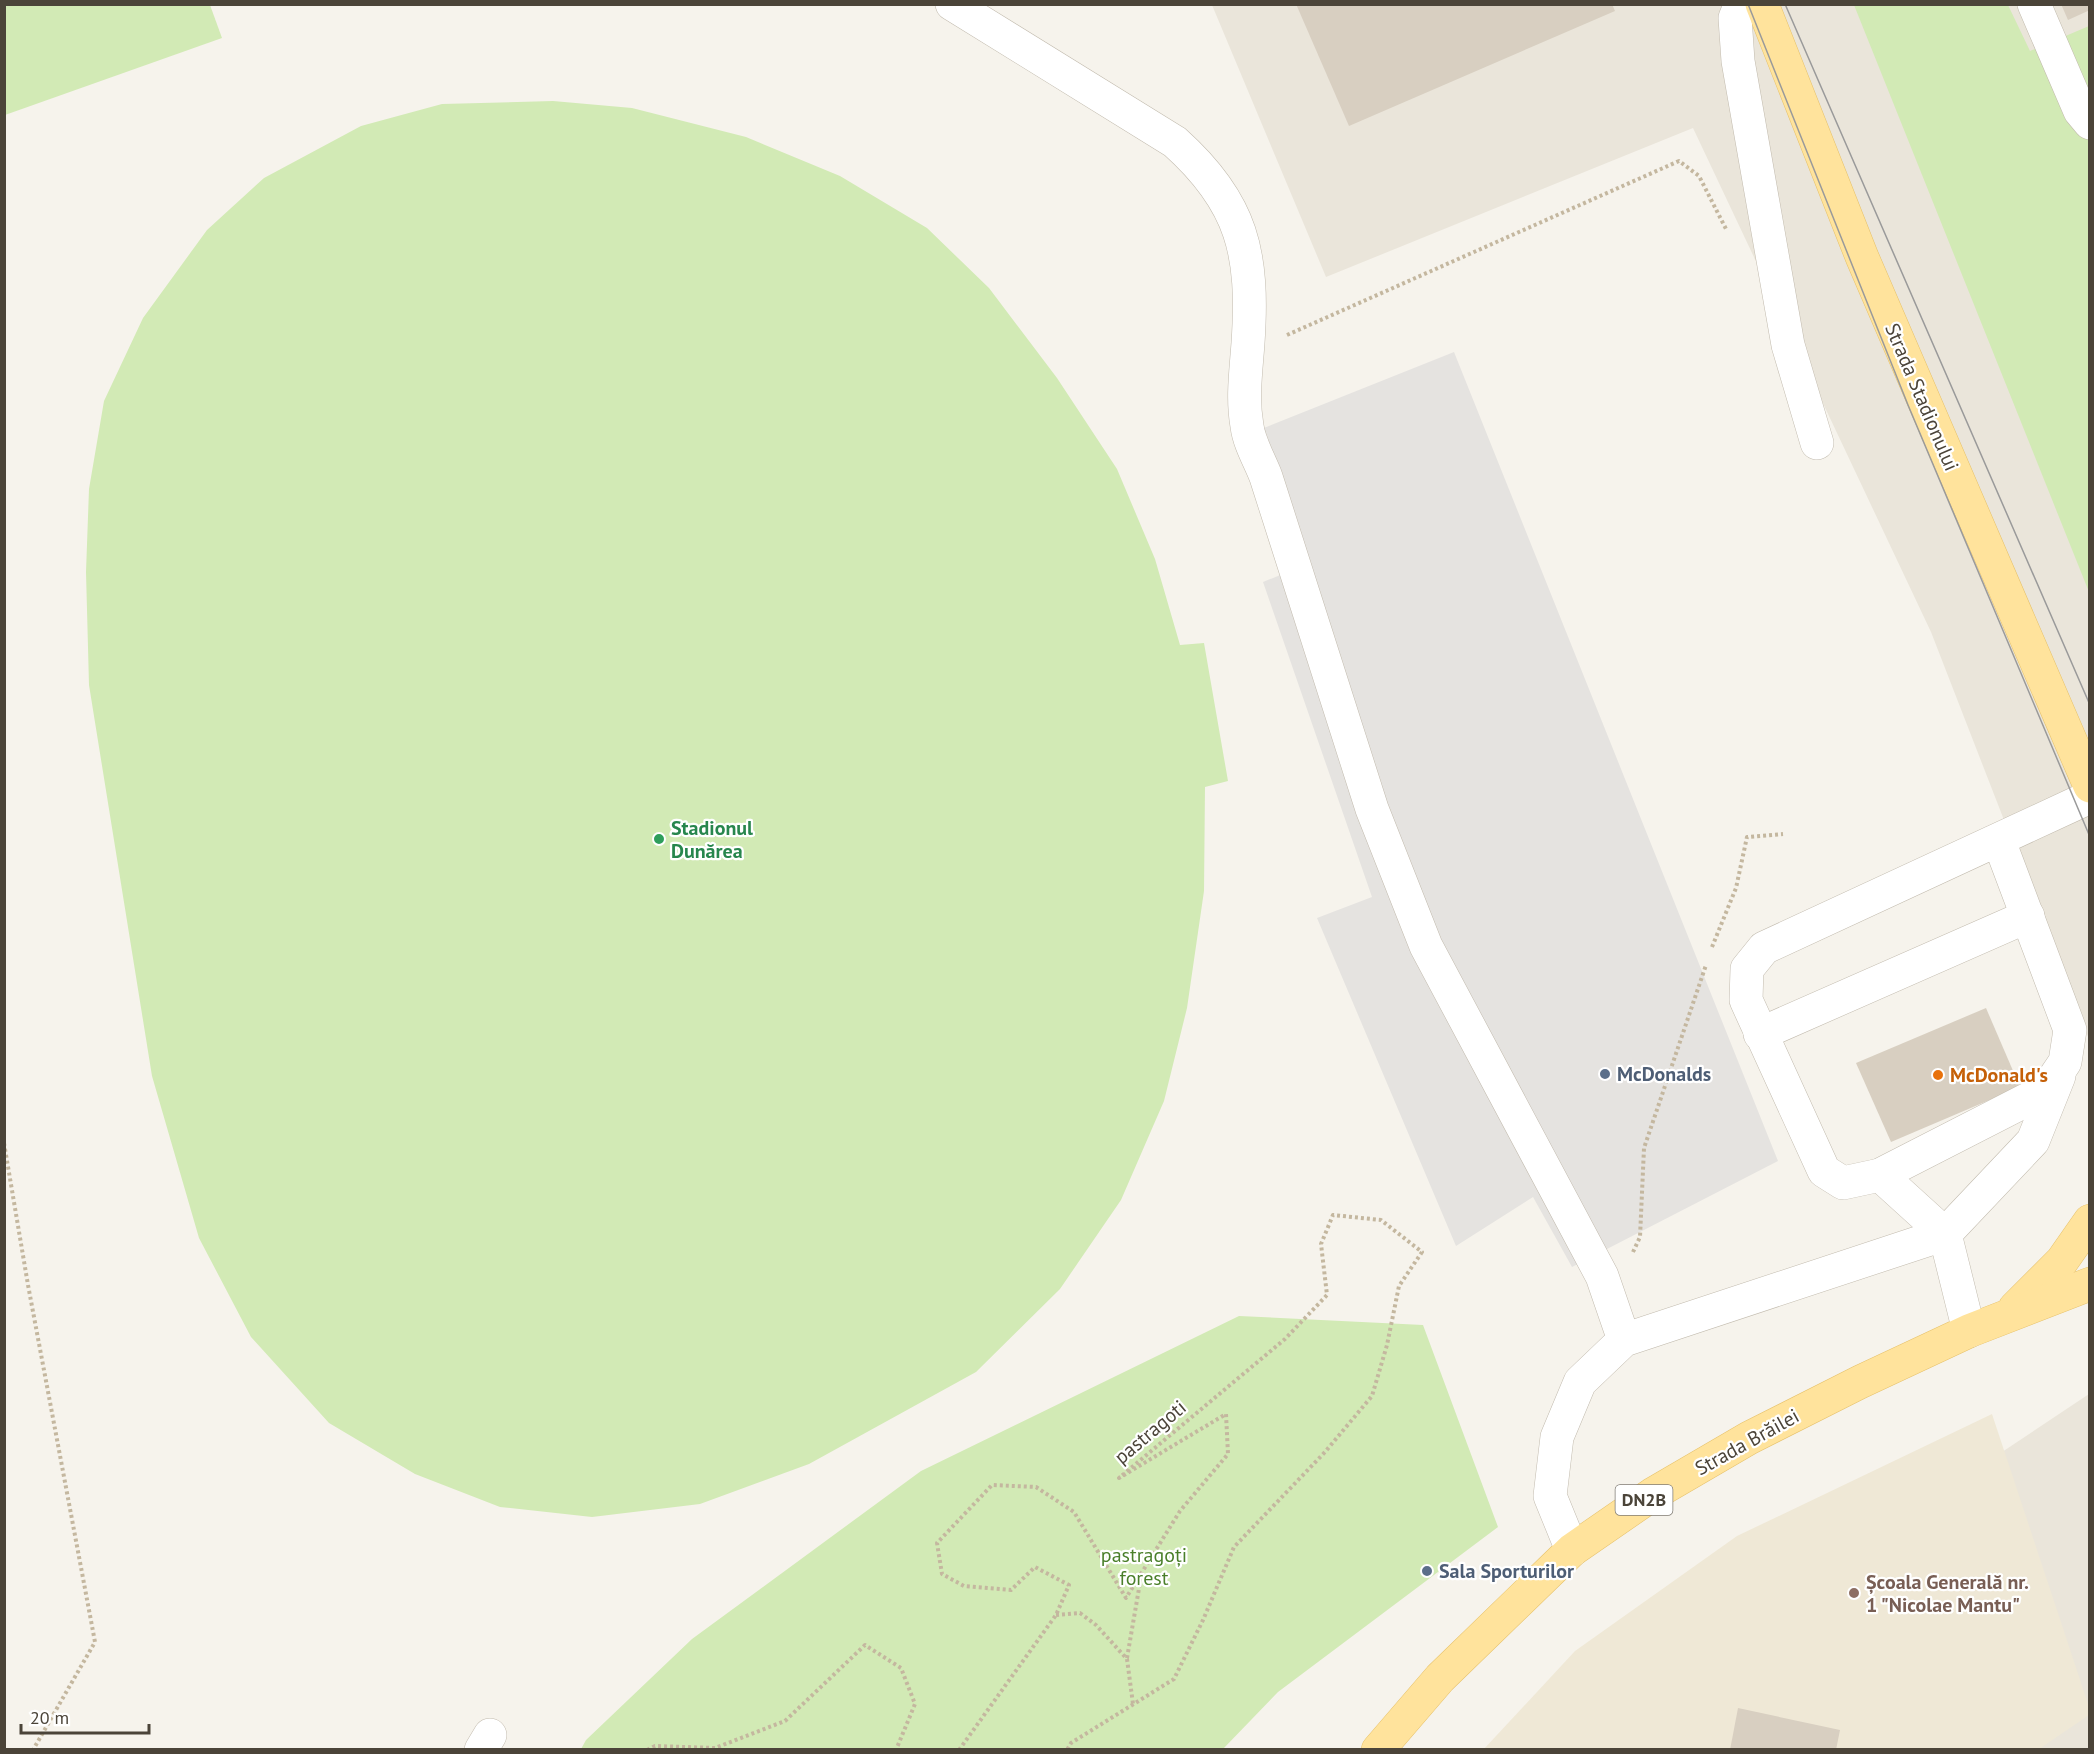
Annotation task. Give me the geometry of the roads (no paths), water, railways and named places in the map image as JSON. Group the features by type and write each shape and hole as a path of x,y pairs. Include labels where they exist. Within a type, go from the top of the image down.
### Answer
{"main road":[{"name":"Strada Stadionului","path":"1762,4 1862,256 2090,786"},
{"path":"2004,1318 2062,1261 2090,1221"},
{"name":"Strada Brăilei","path":"1378,1749 1440,1678 1572,1550 1653,1494 1749,1438 1969,1331 2090,1284"}],"lane":[{"path":"952,4 1166,136 1199,163 1219,188 1234,216 1245,246 1250,279 1248,352 1244,393 1247,428 1266,477 1372,810 1426,946 1602,1276 1624,1340"},
{"path":"1741,4 1735,18 1738,62 1788,345 1817,443"},
{"path":"2034,4 2080,111 2090,123"},
{"path":"2065,1062 2046,1090 1880,1175 1843,1183 1824,1171 1760,1034 1746,1000 1747,969 1764,948 2090,797"},
{"path":"1572,1550 1550,1496 1557,1437 1580,1382 1624,1340 1946,1234 2032,1141 2065,1062 2070,1030 1999,841"},
{"path":"1760,1034 2028,916"},
{"path":"1880,1175 1946,1234 1969,1331"}],"tram line":[{"path":"1748,4 1908,405 2090,837"},
{"path":"1785,4 2090,705"}],"place":[{"name":"Stadionul Dunărea","path":"659,839"},
{"name":"McDonalds","path":"1605,1074"},
{"name":"McDonald's","path":"1938,1075"},
{"name":"Sala Sporturilor","path":"1427,1571"},
{"name":"Școala Generală nr. 1 \"Nicolae Mantu\"","path":"1854,1593"}],"park label":[{"name":"pastragoți forest","path":"1144,1566"}]}
